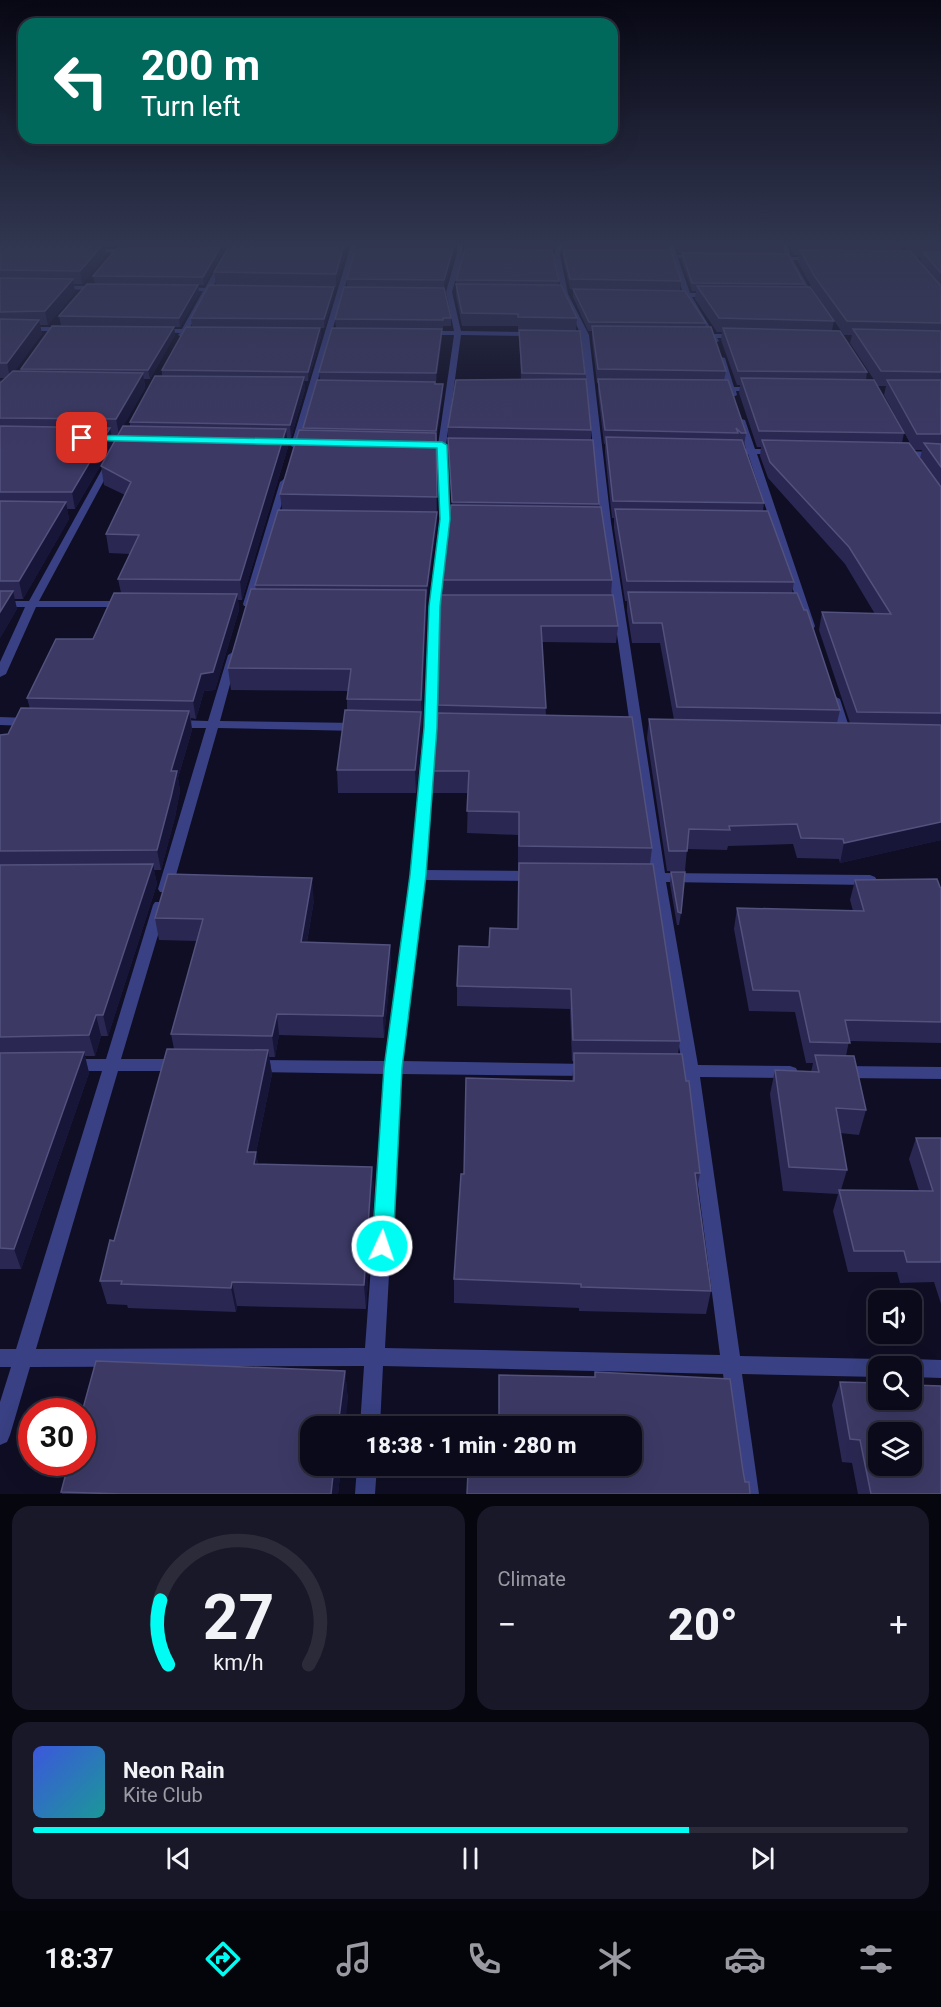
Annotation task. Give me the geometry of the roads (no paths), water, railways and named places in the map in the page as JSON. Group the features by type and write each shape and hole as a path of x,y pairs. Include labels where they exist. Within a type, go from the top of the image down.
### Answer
{"street":[{"path":"179,340 195,312"},
{"path":"295,445 334,312"},
{"path":"371,1416 393,1068 418,875 430,728 434,606 445,519 442,445 452,388 458,333 453,312"},
{"path":"574,312 585,335 606,522 659,878 691,1071 749,1494"},
{"path":"698,312 714,336 734,399"},
{"path":"45,338 58,321"},
{"path":"0,329 73,330"},
{"path":"150,330 206,331"},
{"path":"423,333 539,334"},
{"path":"574,334 597,335"},
{"path":"690,336 749,336"},
{"path":"440,387 463,388"},
{"path":"580,388 603,388"},
{"path":"708,389 765,390"},
{"path":"738,410 770,525 799,607 815,639"},
{"path":"904,444 916,463"},
{"path":"431,445 453,445"},
{"path":"587,448 610,448"},
{"path":"716,450 785,452"},
{"path":"887,454 941,455"},
{"path":"0,674 32,604 112,458"},
{"path":"247,607 279,518 286,475"},
{"path":"68,514 80,514"},
{"path":"434,519 456,519"},
{"path":"0,604 140,604"},
{"path":"423,606 446,606"},
{"path":"0,1434 113,1064 163,877 213,724 235,648"},
{"path":"829,682 846,736"},
{"path":"0,721 35,722"},
{"path":"165,723 373,727"},
{"path":"418,875 544,876"},
{"path":"636,877 886,881"},
{"path":"56,1065 195,1065"},
{"path":"241,1066 607,1070"},
{"path":"667,1071 941,1073"},
{"path":"0,1358 376,1357 868,1368"},
{"path":"922,1368 941,1369"},
{"path":"365,1494 366,1476"}]}
